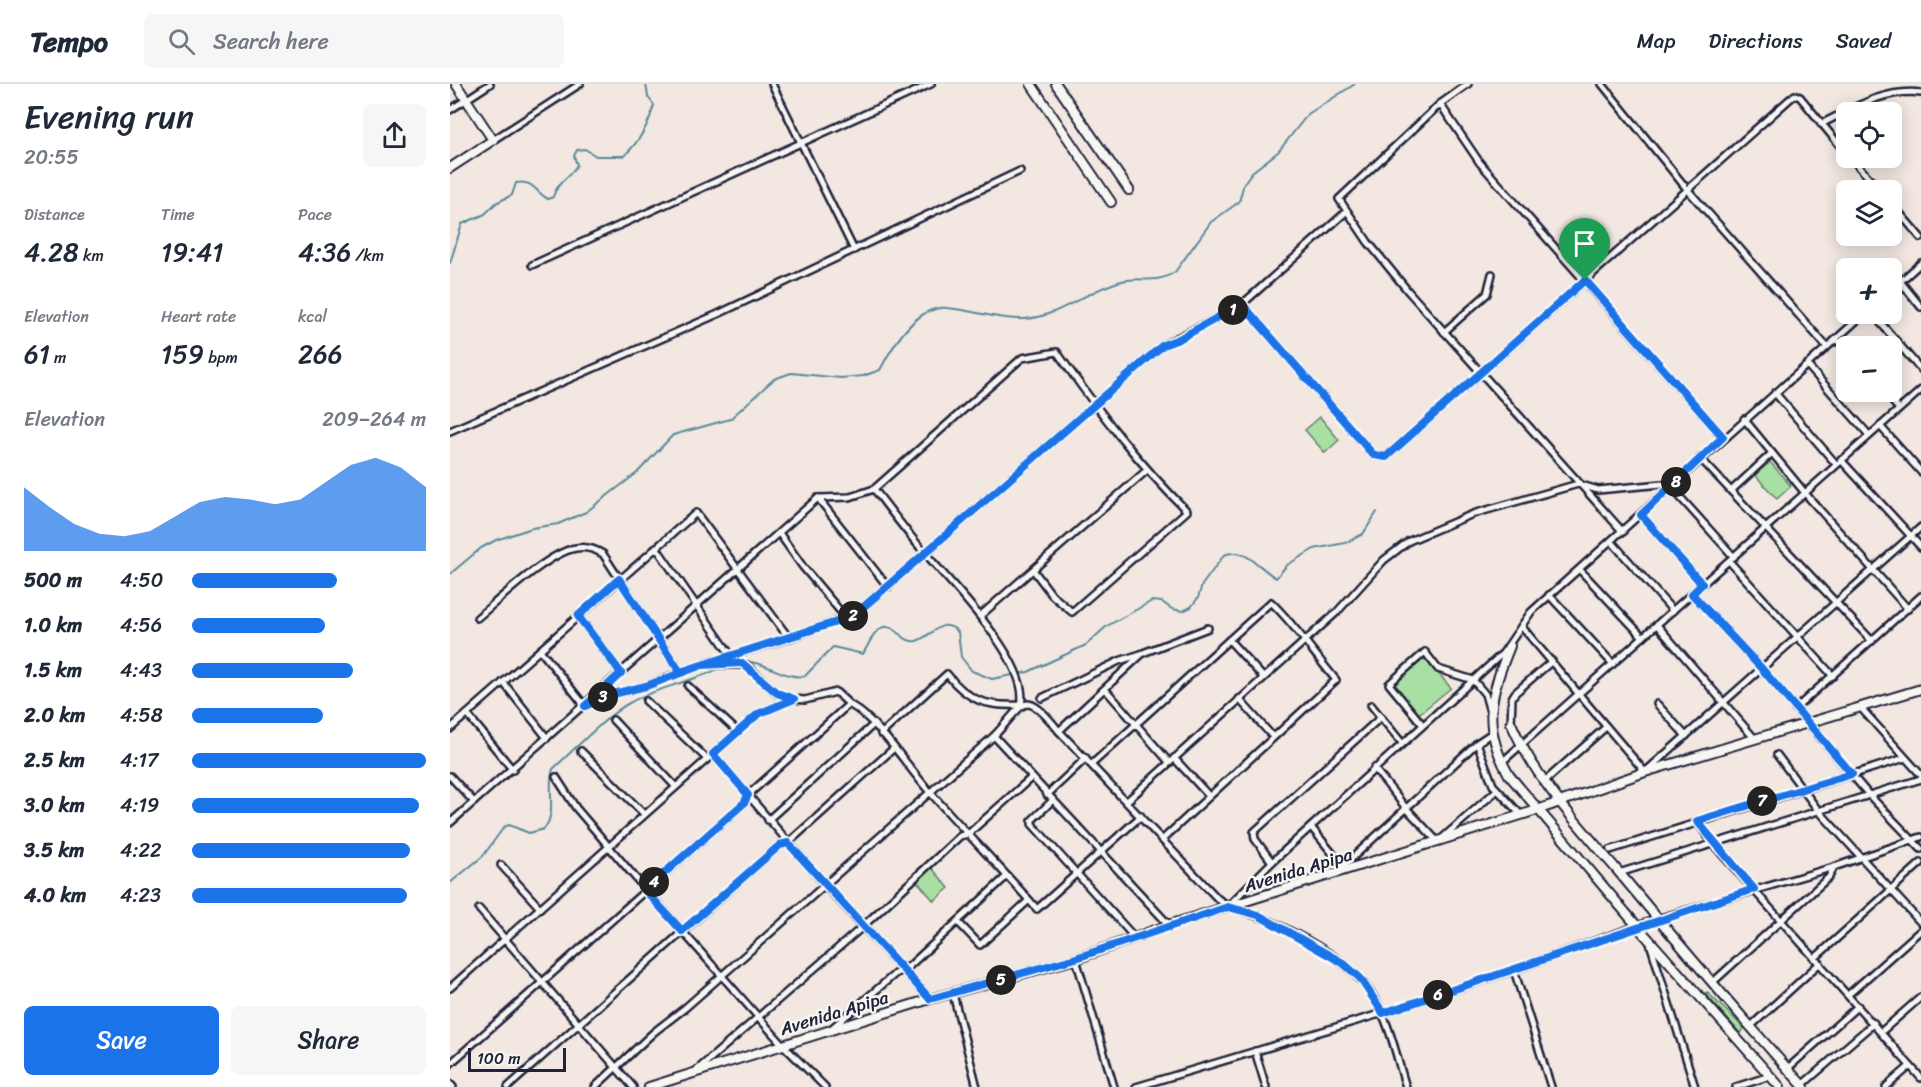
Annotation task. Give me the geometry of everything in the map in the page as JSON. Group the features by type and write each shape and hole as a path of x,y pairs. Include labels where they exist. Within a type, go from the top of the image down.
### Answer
{"street":[{"path":"456,84 493,140"},
{"path":"450,110 490,84"},
{"path":"450,168 580,84"},
{"path":"772,84 854,250"},
{"path":"532,265 931,84"},
{"path":"1031,84 1111,202"},
{"path":"1056,84 1129,190"},
{"path":"1468,84 1440,104 1339,199 1374,250 1578,484 1607,510 1623,532"},
{"path":"1602,84 1687,189 1827,347"},
{"path":"1821,124 1867,101 1912,91 1921,93"},
{"path":"1242,304 1370,451 1380,457 1386,457 1795,95 1836,141"},
{"path":"1440,104 1480,162 1723,437"},
{"path":"1860,168 1871,180"},
{"path":"450,431 718,314 1020,171"},
{"path":"585,706 609,695 646,686 680,672 852,617 1163,345 1179,339 1242,304 1346,212"},
{"path":"1902,216 1921,238"},
{"path":"1902,279 1921,263"},
{"path":"1444,332 1487,294 1492,274"},
{"path":"1902,283 1921,307"},
{"path":"1839,336 1853,324"},
{"path":"1882,324 1921,370"},
{"path":"1228,907 1272,861 1509,646 1531,612 1623,532 1723,437 1836,339"},
{"path":"450,823 513,770 818,498 850,497 874,489 1022,358 1057,352 1093,404 1146,471 1186,512 1072,612 1061,605 1034,571"},
{"path":"1807,365 1869,435"},
{"path":"1775,393 1921,547"},
{"path":"1502,762 1869,435 1920,393"},
{"path":"1893,402 1899,409"},
{"path":"1744,419 1908,609"},
{"path":"1880,426 1921,472"},
{"path":"1731,491 1772,453"},
{"path":"1700,458 1872,641"},
{"path":"980,616 1146,471"},
{"path":"1127,801 1337,612 1394,551 1409,541 1483,511 1578,484 1598,490 1656,484 1671,487 1833,676"},
{"path":"596,1087 654,1032 722,976 928,791 994,736 1021,705 1023,689 1018,675 980,616 925,554 874,489"},
{"path":"818,498 888,587"},
{"path":"450,729 696,513 789,638"},
{"path":"1641,515 1702,584"},
{"path":"1522,627 1645,772 1921,527"},
{"path":"779,532 803,567 846,618"},
{"path":"1612,542 1672,611"},
{"path":"656,547 732,657"},
{"path":"477,618 533,571 574,548 589,548 600,552 680,672"},
{"path":"1580,570 1643,637"},
{"path":"1692,594 1762,669 1869,795 1921,849"},
{"path":"1549,596 1613,664"},
{"path":"1795,709 1921,596"},
{"path":"1092,764 1271,602 1295,625 1303,642 1336,680 1163,839"},
{"path":"578,616 621,673"},
{"path":"1657,625 1754,738"},
{"path":"1042,698 1119,661 1208,628"},
{"path":"1229,640 1263,677"},
{"path":"1491,717 1497,680 1509,646"},
{"path":"540,650 585,706"},
{"path":"1422,724 1389,684 1425,652 1443,671 1473,680 1485,694 1495,749 1537,810 1780,1087"},
{"path":"1059,731 1143,653"},
{"path":"1552,661 1512,698 1511,723 1521,746 1560,802 1657,920 1787,1069 1803,1086 1874,1023"},
{"path":"702,665 742,663 777,693 794,699 805,700 836,692 873,725 928,791 1037,909 1141,816"},
{"path":"881,734 947,674 960,690 970,697 1003,706 1030,703 1037,706 1228,907 1258,915 1343,963 1360,978 1383,1013 1406,1087"},
{"path":"503,682 548,738"},
{"path":"688,686 738,732"},
{"path":"1105,689 1135,725 1209,796"},
{"name":"Avenida Apipa","path":"649,1087 930,999 1076,958 1169,925 1521,816 1645,772 1754,738 1920,691"},
{"path":"450,988 758,714 794,699"},
{"path":"1239,699 1273,737"},
{"path":"646,701 707,759"},
{"path":"450,1064 744,803 748,795 849,704"},
{"path":"1657,704 1686,736"},
{"path":"1371,705 1402,743"},
{"path":"1619,873 1921,777 1860,707"},
{"path":"467,714 513,770"},
{"path":"1272,861 1254,839 1254,832 1381,717"},
{"path":"613,720 675,786"},
{"path":"768,820 873,725"},
{"path":"1545,781 1606,727"},
{"path":"1334,875 1477,742 1492,733"},
{"path":"994,736 1169,925"},
{"path":"1477,742 1484,767 1496,790 1521,816"},
{"path":"508,1087 682,931 780,845 788,843 893,749"},
{"path":"581,751 644,814"},
{"path":"713,754 825,885 930,999"},
{"path":"1777,755 1798,779 1801,788 1818,810 1921,922"},
{"path":"1047,795 1086,758"},
{"path":"1610,850 1801,788 1905,758"},
{"path":"1374,768 1406,808 1438,842 1496,790"},
{"path":"450,776 474,802"},
{"path":"556,777 576,808 645,890 783,1045 825,1087"},
{"path":"694,1073 860,929 960,836 968,834 1031,778"},
{"path":"1052,801 1030,822 1135,938"},
{"path":"1697,821 1712,843 1849,994 1921,1078"},
{"path":"1311,827 1343,866"},
{"path":"1136,1087 1383,1013 1637,926 1754,889 1834,867 1921,837"},
{"path":"1815,957 1921,863"},
{"path":"501,865 540,908"},
{"path":"1712,983 1829,877 1834,867"},
{"path":"828,1031 896,973 905,970 1007,876"},
{"path":"958,922 980,945 1029,900"},
{"path":"479,909 633,1087"},
{"path":"1849,994 1921,930"},
{"path":"1648,939 1695,1087"},
{"path":"1076,958 1114,1087"},
{"path":"1751,1026 1820,963"},
{"path":"1514,970 1551,1087"},
{"path":"953,994 977,1087"},
{"path":"1881,1032 1921,997"},
{"path":"1787,1069 1858,1006"},
{"path":"1255,1051 1266,1087"},
{"path":"1886,1087 1910,1066"},
{"path":"1736,1087 1770,1076"}],"green space":[{"path":"1320,417 1339,440 1325,453 1305,430"},
{"path":"1770,462 1791,486 1777,499 1755,475"},
{"path":"1425,658 1451,688 1419,714 1393,684"},
{"path":"931,867 949,888 934,901 916,880"},
{"path":"1707,992 1744,1028 1741,1034 1705,993"}],"waterway":[{"path":"450,263 462,224 485,214 496,203 512,195 516,183 527,183 548,199 553,197 557,188 577,165 574,156 577,150 585,149 596,156 624,156 639,139 652,112 654,105 648,97 646,84"},
{"path":"450,574 481,548 496,540 532,528 558,524 586,512 637,473 673,435 730,419 774,379 791,373 841,378 863,376 880,370 898,339 915,320 925,313 947,308 1004,318 1024,319 1049,314 1097,290 1122,281 1168,276 1175,272 1211,222 1239,202 1244,183 1252,172 1278,152 1308,114 1355,84"},
{"path":"739,663 756,663 788,675 805,676 833,647 863,654 874,634 883,627 892,628 907,640 916,641 942,626 947,626 958,632 961,657 972,671 992,679 1028,672 1086,645 1107,626 1152,601 1162,602 1172,609 1183,611 1191,607 1198,598 1202,585 1224,555 1239,553 1252,559 1276,578 1287,565 1314,549 1345,543 1363,534 1377,512"},
{"path":"450,883 483,856 504,827 509,825 529,833 544,829 550,815 553,769 612,715 641,697 722,667"}],"route":[{"path":"1585,280 1723,437 1641,515 1702,584 1692,594 1762,669 1852,774 1697,821 1712,843 1754,889 1383,1013 1360,978 1343,963 1287,929 1245,910 1228,907 1076,958 930,999 788,843 780,845 682,931 645,890 744,803 748,795 713,754 758,714 794,699 777,693 753,673 752,669 742,663 702,665 646,686 609,695 585,706 621,673 578,616 619,579 680,672 852,617 1163,345 1179,339 1242,304 1370,451 1374,455 1386,457 1585,280"}]}
